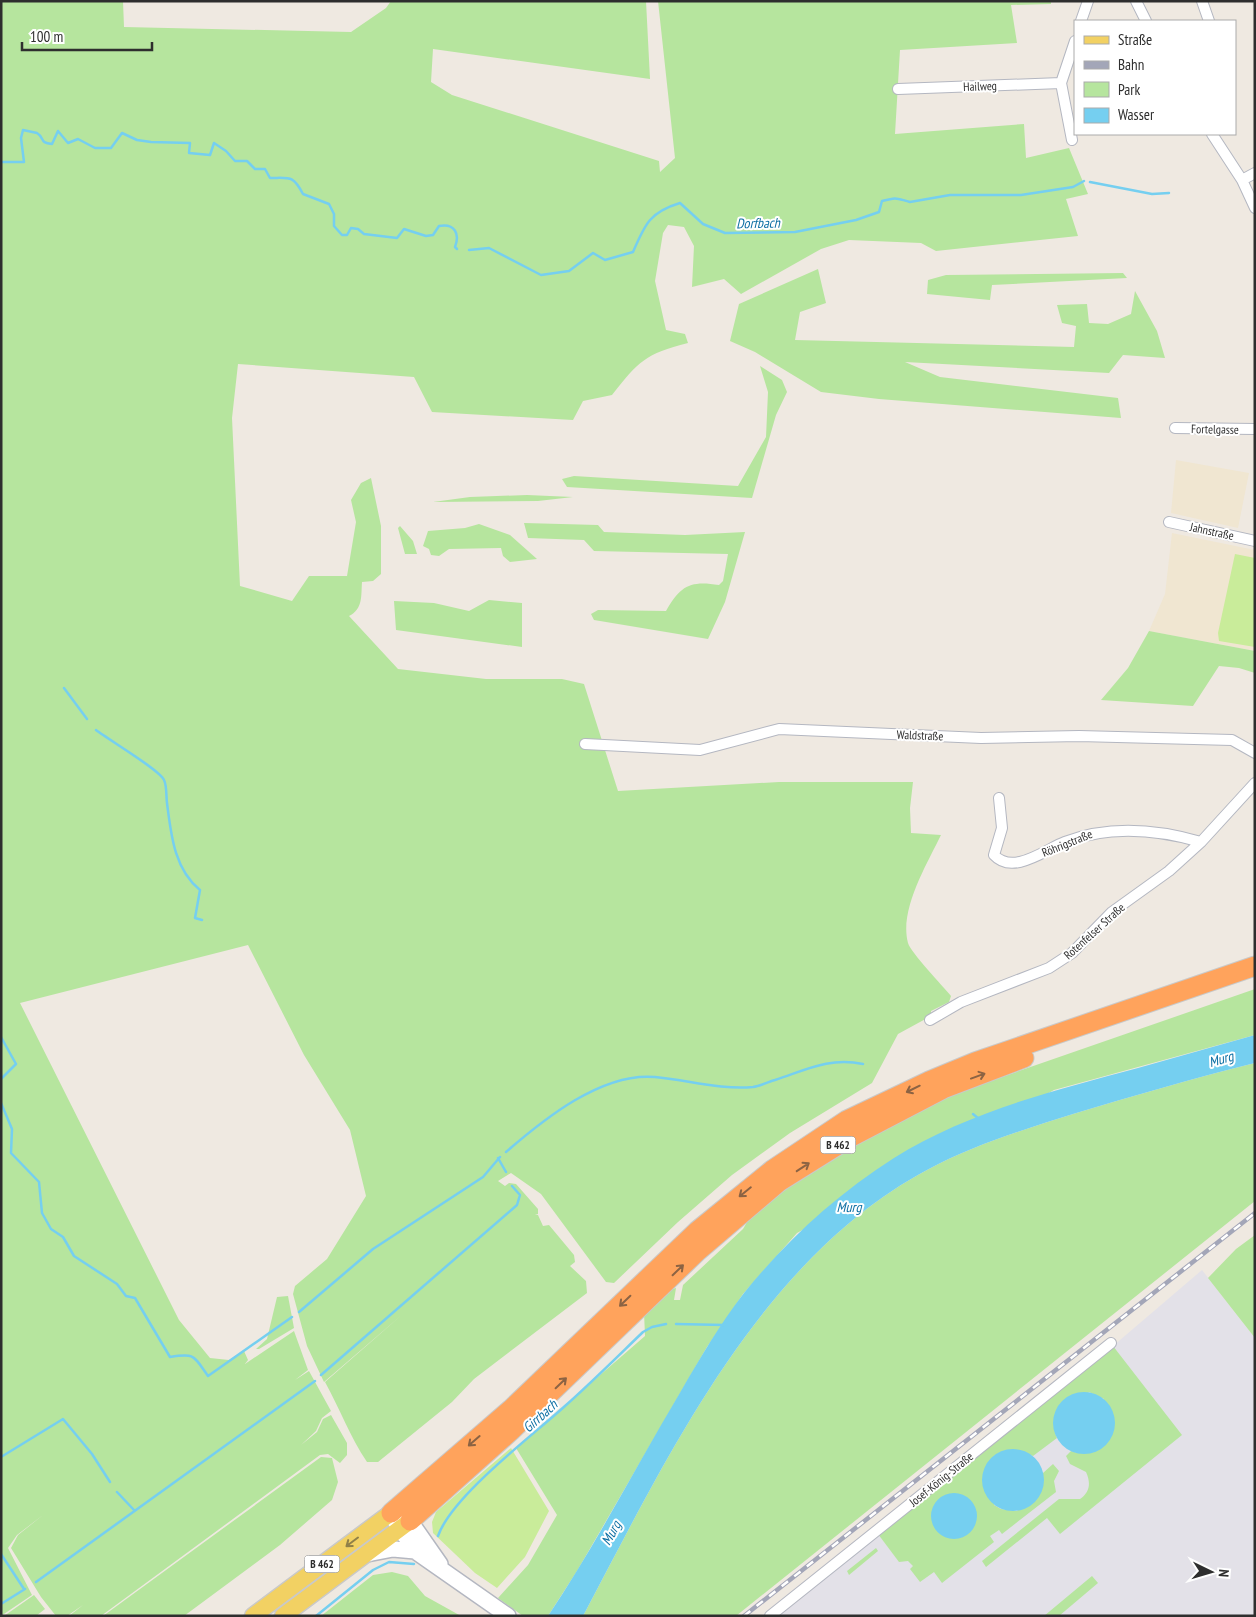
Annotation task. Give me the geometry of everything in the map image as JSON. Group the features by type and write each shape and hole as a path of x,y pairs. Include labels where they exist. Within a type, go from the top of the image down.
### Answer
{"highway":[{"name":"B 462","path":"400,1521 511,1409 697,1231 772,1170 847,1120 929,1081 975,1062 1255,966"},
{"name":"B 462","path":"400,1521 511,1432 698,1251 787,1177 851,1137 942,1089 1054,1047 1255,979"}],"main road":[{"name":"B 462","path":"283,1616 368,1554 400,1521"},
{"name":"B 462","path":"253,1616 400,1521"}],"street":[{"path":"1081,20 1088,1"},
{"path":"1136,1 1146,20"},
{"path":"1202,1 1209,20"},
{"path":"1072,140 1061,84 1074,44"},
{"name":"Hailweg","path":"898,89 1061,84"},
{"path":"1213,135 1242,180 1255,208"},
{"path":"1242,180 1255,173"},
{"name":"Fortelgasse","path":"1174,428 1255,429"},
{"name":"Jahnstraße","path":"1169,522 1255,540"},
{"name":"Waldstraße","path":"585,744 700,750 778,729 981,738 1079,736 1232,740 1255,753"},
{"name":"Rotenfelser Straße","path":"930,1020 962,1002 1049,968 1072,953 1112,912 1169,872 1201,842 1255,783"},
{"name":"Röhrigstraße","path":"999,798 1002,828 994,855 1009,862 1028,860 1064,842 1097,831 1170,833 1201,842"},
{"name":"Josef-König-Straße","path":"770,1616 1111,1343"},
{"path":"400,1521 415,1550"},
{"path":"400,1521 442,1567"},
{"path":"368,1554 393,1549 415,1550 442,1567 508,1616"}],"shaded area":[{"path":"1176,460 1249,473 1238,528 1171,513"},
{"path":"1172,533 1255,550 1255,651 1149,631 1165,594"},
{"path":"1202,1270 1255,1338 1255,1616 773,1616 1113,1346"}],"green space":[{"path":"1,1 123,1 124,27 351,32 386,8 391,1 646,1 650,79 433,49 431,82 452,95 659,161 660,172 675,158 658,1 1051,1 1051,4 1011,5 1017,43 900,50 895,134 1024,124 1026,158 1069,148 1088,194 1066,199 1078,236 936,251 921,243 849,240 821,249 741,294 724,279 692,287 694,246 684,227 668,225 663,233 655,281 666,330 685,334 688,343 662,351 644,360 629,374 612,395 583,401 573,420 432,412 414,377 238,364 232,418 240,586 292,601 309,576 347,576 356,522 351,500 361,483 371,478 381,526 381,574 373,581 362,582 359,606 349,616 398,669 486,679 562,679 584,684 618,791 779,782 913,782 910,808 911,833 941,835 922,873 911,902 907,916 906,930 908,943 921,962 951,996 949,1002 931,1011 931,1016 898,1034 872,1083 790,1133 732,1175 678,1222 614,1283 606,1282 541,1194 511,1173 498,1181 505,1186 509,1183 516,1184 538,1209 538,1214 535,1215 538,1215 543,1226 549,1225 574,1255 575,1262 570,1266 586,1281 587,1293 474,1379 452,1402 378,1462 367,1462 355,1443 325,1382 404,1313 324,1382 307,1346 293,1294 295,1286 327,1259 366,1196 350,1130 304,1055 248,945 20,1003 179,1320 210,1358 229,1360 244,1351 248,1360 245,1364 294,1331 308,1370 295,1380 309,1371 331,1411 322,1418 316,1431 301,1445 317,1432 323,1419 331,1415 347,1443 347,1455 340,1463 328,1454 320,1455 101,1616 69,1616 83,1605 67,1616 56,1616 41,1597 11,1548 18,1535 43,1515 17,1535 8,1548 32,1595 1,1616"},
{"path":"818,269 826,303 800,312 795,340 1074,347 1076,326 1062,323 1057,305 1087,304 1089,323 1108,324 1131,314 1135,291 1157,331 1165,358 1123,355 1109,373 905,362 940,377 1118,398 1121,418 879,399 821,392 755,352 730,341 739,304"},
{"path":"1123,273 1127,278 992,285 990,300 927,294 928,280 946,275"},
{"path":"760,366 782,380 787,392 776,415 752,498 567,487 562,479 574,476 738,486 766,437 768,392"},
{"path":"527,495 573,497 538,501 433,502 470,497"},
{"path":"524,523 598,525 604,532 685,535 745,532 725,602 708,639 594,620 591,614 598,610 666,611 681,590 693,584 719,585 723,581 728,554 594,551 584,540 528,538"},
{"path":"479,524 510,535 537,559 510,562 503,556 501,548 449,549 439,556 431,555 429,549 423,546 428,531 465,528"},
{"path":"400,526 413,541 417,554 405,554 398,528"},
{"path":"1235,554 1255,558 1255,647 1219,641 1218,633"},
{"path":"489,600 522,603 522,647 396,630 394,601 434,603 469,611"},
{"path":"1149,631 1255,651 1255,673 1239,668 1219,666 1193,706 1101,700 1128,668"},
{"path":"1255,989 1255,1035 1054,1090 797,1233 743,1294 707,1347 577,1571 548,1616 523,1616 498,1598 528,1565 557,1515 516,1448 645,1336 644,1312 665,1291 676,1288 674,1300 680,1300 683,1285 743,1229 753,1212 845,1148 953,1094"},
{"path":"1255,1063 1255,1201 736,1616 583,1616 649,1491 685,1428 724,1366 767,1308 815,1255 868,1208 927,1170 962,1153 998,1139 1073,1114"},
{"path":"1255,1235 1255,1338 1208,1278 1236,1249"},
{"path":"288,1296 294,1328 256,1349 267,1339 277,1297"},
{"path":"1113,1346 1182,1435 1060,1534 1047,1518 986,1567 982,1561 1059,1499 1080,1499 1088,1490 1089,1480 1086,1472 1070,1464 1066,1456 1071,1451 1078,1453 1104,1399 1089,1392 1055,1433 1057,1438 1033,1456 1013,1450 994,1456 994,1505 1001,1509 1017,1511 1043,1476 1043,1473 1053,1464 1059,1471 1054,1481 1056,1492 1002,1534 999,1530 990,1536 994,1542 942,1583 934,1572 920,1582 910,1569 913,1566 908,1561 899,1562 878,1534"},
{"path":"511,1448 549,1511 525,1557 497,1588 475,1573 433,1533 432,1522 436,1512"},
{"path":"321,1457 332,1458 338,1482 332,1500 280,1545 184,1616 103,1616"},
{"path":"876,1548 878,1551 849,1575 847,1571"},
{"path":"392,1572 408,1576 425,1596 461,1616 321,1616 373,1575"},
{"path":"1092,1576 1098,1583 1059,1616 1044,1616"},
{"path":"34,1595 45,1609 36,1616 4,1616"}],"water":[{"name":"Murg","path":"1255,1035 1255,1063 1073,1114 998,1139 962,1153 927,1170 868,1208 815,1255 767,1308 724,1366 685,1428 649,1491 583,1616 548,1616 583,1561 695,1366 727,1317 744,1293 777,1255 832,1203 894,1158 922,1142 982,1115 1044,1094"},
{"path":"1084,1392 1101,1397 1106,1401 1110,1406 1115,1423 1110,1440 1106,1445 1101,1449 1084,1454 1067,1449 1062,1445 1058,1440 1053,1423 1058,1406 1062,1401 1067,1397"},
{"path":"1013,1449 1030,1454 1035,1458 1039,1463 1044,1480 1039,1497 1035,1502 1030,1506 1013,1511 996,1506 991,1502 987,1497 982,1480 987,1463 991,1458 996,1454"},
{"path":"949,1493 959,1493 973,1503 977,1516 973,1529 967,1535 959,1539 949,1539 935,1529 931,1521 931,1511 941,1497"}],"waterway":[{"name":"Dorfbach","path":"1,162 24,162 21,138 23,130 37,133 44,141 52,144 58,131 68,143 78,139 95,148 111,148 122,133 137,140 190,143 189,153 210,155 214,143 226,151 235,161 247,161 255,169 265,169 270,178 290,179 296,183 303,194 329,204 334,214 334,226 342,235 347,235 351,228 358,229 364,234 397,238 404,229 426,236 433,235 439,226 449,226 455,230 457,238 455,247 457,249"},
{"name":"Dorfbach","path":"469,250 489,248 541,275 569,271 593,253 605,260 633,252 650,220 662,211 680,203 703,224 725,233 795,232 856,220 879,212 882,201 891,199 910,202 950,195 1021,195 1073,187 1084,181"},
{"name":"Dorfbach","path":"1090,182 1152,194 1169,193"},
{"path":"64,688 87,719"},
{"path":"96,730 154,769 164,780 172,839 184,872 200,890 195,918 202,920"},
{"path":"1,1037 16,1064 1,1079"},
{"path":"506,1152 556,1112 575,1100 615,1082 635,1077 655,1077 741,1088 761,1085 828,1063 851,1062 863,1064"},
{"path":"1,1103 12,1129 11,1153 39,1182 42,1213 51,1229 63,1237 74,1256 117,1284 126,1296 135,1298 170,1357 184,1355 193,1357 208,1376 292,1317"},
{"path":"973,1114 979,1119"},
{"path":"299,1312 373,1249 483,1177 500,1157"},
{"path":"498,1158 506,1172"},
{"path":"321,1375 517,1205 520,1195 512,1186"},
{"name":"Girrbach","path":"438,1536 446,1520 459,1503 494,1467 575,1397 643,1332 652,1327 666,1324"},
{"name":"Girrbach","path":"676,1324 724,1325"},
{"path":"36,1582 315,1381"},
{"path":"1,1457 63,1419 92,1454 110,1482"},
{"path":"117,1492 134,1510"},
{"path":"1,1554 24,1589"},
{"name":"Girrbach","path":"316,1616 373,1570 389,1562 414,1564"},
{"path":"1,1604 25,1589"}],"railway":[{"path":"744,1616 1255,1213"}]}
